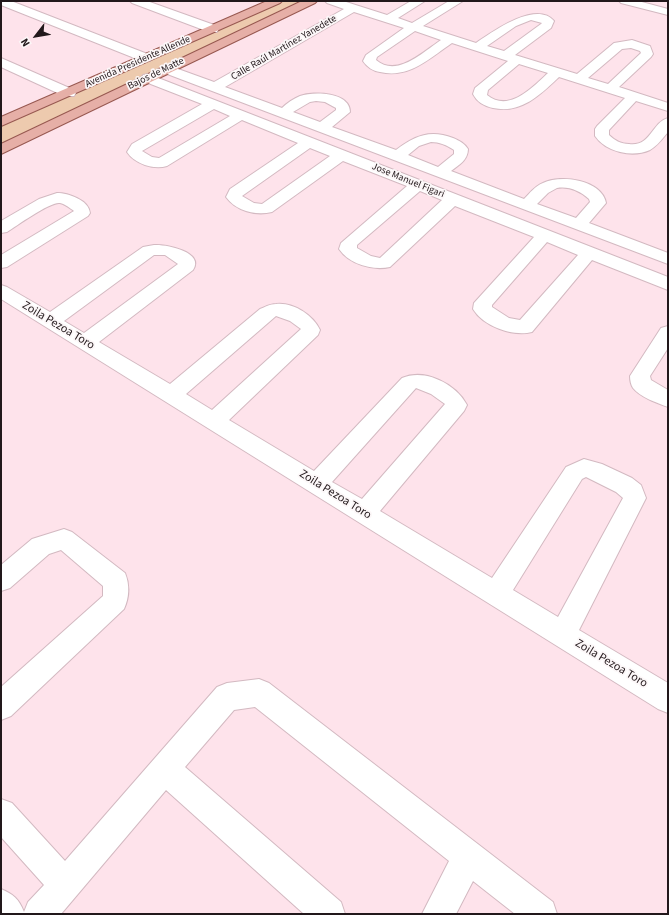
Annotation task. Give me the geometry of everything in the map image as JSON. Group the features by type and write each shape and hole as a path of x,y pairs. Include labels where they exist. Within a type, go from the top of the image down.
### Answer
{"main road":[{"name":"Avenida Presidente Allende","path":"1,122 275,1"},
{"name":"Bajos de Matte","path":"1,150 148,78 312,1"}],"street":[{"path":"1,1 146,58"},
{"path":"136,1 213,29"},
{"path":"331,1 668,107"},
{"path":"388,19 419,1"},
{"path":"450,39 408,67 401,70 385,69 370,63 370,57 414,27 457,1"},
{"path":"625,1 660,5 668,12"},
{"name":"Calle Raúl Martínez Yanedete","path":"215,87 353,8"},
{"path":"478,47 525,17 535,16 548,21 547,26 511,58 482,88 480,94 484,99 500,105 519,103 557,72"},
{"path":"579,79 618,46 632,44 646,50 647,54 610,89"},
{"path":"1,62 68,92"},
{"name":"Jose Manuel Figari","path":"167,69 668,259"},
{"name":"Jose Manuel Figari","path":"148,78 668,284"},
{"path":"283,113 310,96 324,97 341,104 344,107 343,112 322,127"},
{"path":"634,96 602,129 602,136 605,140 617,146 640,148 650,143 668,122"},
{"path":"212,104 137,147 134,152 151,162 162,162 241,115"},
{"path":"398,156 416,141 424,138 438,138 456,145 461,150 461,155 441,172"},
{"path":"309,142 236,192 234,197 254,208 266,209 341,155"},
{"path":"527,205 545,187 554,183 567,183 587,190 597,197 598,203 579,225"},
{"path":"418,185 349,243 348,249 352,253 371,262 384,263 453,199"},
{"path":"1,228 48,200 57,198 68,201 82,210 82,213 1,263"},
{"path":"545,235 483,303 482,309 488,314 511,325 525,327 589,253"},
{"path":"50,321 149,251 158,248 165,250 183,258 187,262 187,266 85,342"},
{"name":"Zoila Pezoa Toro","path":"1,291 668,699"},
{"path":"171,395 267,313 276,310 284,311 305,321 310,326 311,330 214,421"},
{"path":"668,333 640,376 641,384 668,399"},
{"path":"316,484 406,384 415,381 424,382 456,400 457,405 364,513"},
{"path":"496,594 574,473 584,468 594,470 624,485 633,492 635,498 562,635"},
{"path":"1,580 41,546 64,539 116,581 116,601 1,706"},
{"path":"40,914 227,697 258,693 541,914"},
{"path":"165,769 329,914"},
{"path":"1,814 65,885"},
{"path":"438,914 468,857"},
{"path":"1,905 8,914"}],"shaded area":[{"path":"283,1 305,1 1,145 1,126"}]}
